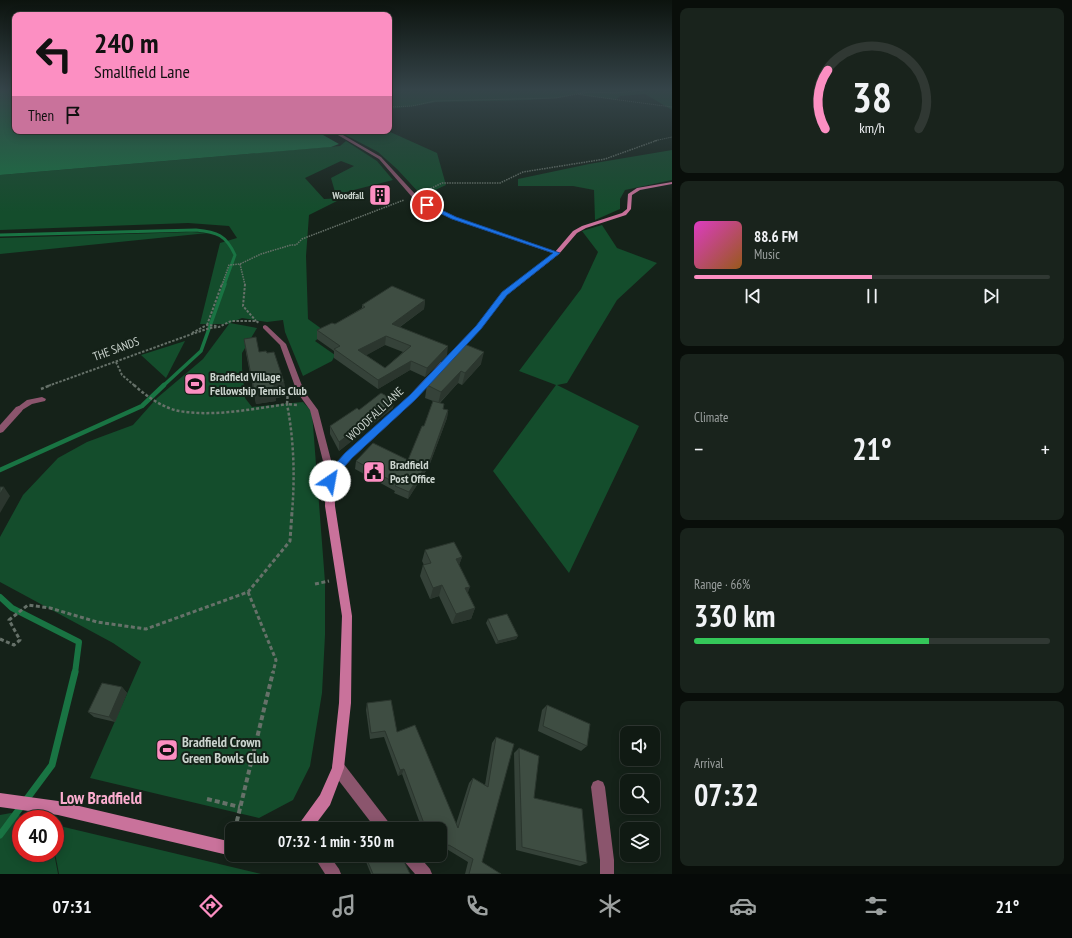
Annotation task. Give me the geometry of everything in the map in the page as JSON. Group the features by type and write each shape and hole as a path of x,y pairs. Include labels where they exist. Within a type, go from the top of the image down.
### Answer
{"street":[{"path":"339,134 380,158 414,196 454,218 557,253"},
{"path":"452,354 479,327 504,294 557,253 575,232 584,227 624,214 629,209 630,194 639,189 672,183"},
{"path":"265,327 284,344 301,392 314,410 328,465 333,473 330,481 330,506 347,616 345,703 338,768 325,800 309,822"},
{"name":"WOODFALL LANE","path":"333,473 349,456 413,397 447,360"},
{"path":"0,430 19,409 30,402 42,399"},
{"path":"338,768 380,822"},
{"path":"598,787 607,860 607,874"},
{"path":"0,800 58,808 225,847"},
{"path":"325,862 334,874"},
{"path":"414,862 425,874"}],"path":[{"path":"421,193 442,183 500,183 523,172 605,159 655,141 672,137"},
{"path":"207,325 229,265 240,264 261,254 291,245 296,245 302,239 362,214 414,196"},
{"name":"THE SANDS","path":"37,390 192,334 210,328 219,327 232,321 256,321 243,306 246,285 245,276 240,264"},
{"path":"192,334 194,331 207,325 215,325 219,327"},
{"path":"0,639 14,646 20,640 9,620 28,605 50,608 97,622 146,629 248,592 290,541 294,490 291,426 287,404 213,414 178,411 155,401 143,393 122,375 116,362"},
{"path":"237,822 276,660 248,592"},
{"path":"207,799 240,807"}],"shaded area":[{"path":"0,131 12,131 12,134 321,134 339,144 331,147 0,175"},
{"path":"392,133 437,153 446,185 422,196 397,169 378,152 344,134 392,134"},
{"path":"346,141 377,161 393,180 346,192 335,192 331,178 354,166 341,161 305,178 324,199 343,198 309,215 306,256 308,319 326,332 315,341 335,355 332,361 303,376 285,332 283,320 267,322 242,318 230,323 257,328 242,353 245,398 252,407 303,402 312,412 325,582 325,635 322,693 310,766 293,800 259,818 90,778 141,662 113,643 0,582 0,537 23,495 58,458 87,442 133,425 157,398 203,359 229,324 200,324 220,243 237,238 229,226 188,223 0,230 0,175 340,146"},
{"path":"672,150 672,180 625,190 620,199 620,209 595,220 594,190 573,186 518,186 518,179 589,164"},
{"path":"602,225 617,248 657,263 617,300 567,383 557,385 639,426 569,573 493,471 556,385 519,371 581,289 598,252 582,231"},
{"path":"191,232 208,233 0,254 0,238"},
{"path":"185,341 166,378 141,355"},
{"path":"12,813 12,862 56,862 58,874 0,874 0,815"},
{"path":"64,827 261,874 59,874 57,862 64,862"}],"building":[{"path":"392,286 425,300 392,324 448,346 427,368 411,361 378,380 334,349 340,346 317,330 332,323 335,324 365,307 362,305","holes":["386,336 411,346 385,368 358,350"]},
{"path":"256,337 259,352 274,352 284,382 274,383 274,387 254,390 244,339"},
{"path":"462,343 484,352 465,373 461,371 441,392 427,385 441,371 436,369"},
{"path":"381,393 394,400 339,442 330,426 357,408 359,410"},
{"path":"433,401 444,404 443,409 448,410 431,458 409,492 395,486 397,484 356,461 373,443 408,460 422,426 424,426"},
{"path":"0,487 4,487 0,494"},
{"path":"454,542 462,557 456,559 470,587 465,588 475,608 456,614 442,585 433,588 423,565 431,563 425,550"},
{"path":"507,614 518,636 498,641 488,619"},
{"path":"102,683 122,687 109,717 88,712"},
{"path":"391,700 397,732 415,725 458,828 473,778 488,787 496,737 514,744 482,862 501,874 469,874 473,859 449,845 447,846 447,822 423,822 404,769 400,770 385,731 371,733 367,703"},
{"path":"547,705 590,724 587,746 543,726"},
{"path":"519,748 539,756 534,798 582,809 587,863 522,847"},
{"path":"368,862 404,862 410,874 373,874"}],"waterway":[{"path":"0,235 196,230 210,232 224,239 232,248 235,255 224,285"},
{"path":"163,386 201,351 225,284"},
{"path":"0,470 142,406 164,385"},
{"path":"0,597 12,608 79,642 75,673"},
{"path":"0,835 52,765 75,672"}],"place":[{"name":"Woodfall","path":"380,195"},
{"name":"Bradfield Village Fellowship Tennis Club","path":"195,384"},
{"name":"Bradfield Post Office","path":"374,472"},
{"name":"Bradfield Crown Green Bowls Club","path":"167,750"}],"district":[{"name":"Low Bradfield","path":"101,798"}],"route":[{"path":"330,481 333,473 349,456 379,430 413,397 479,327 504,294 557,253 454,218 427,205"}]}
